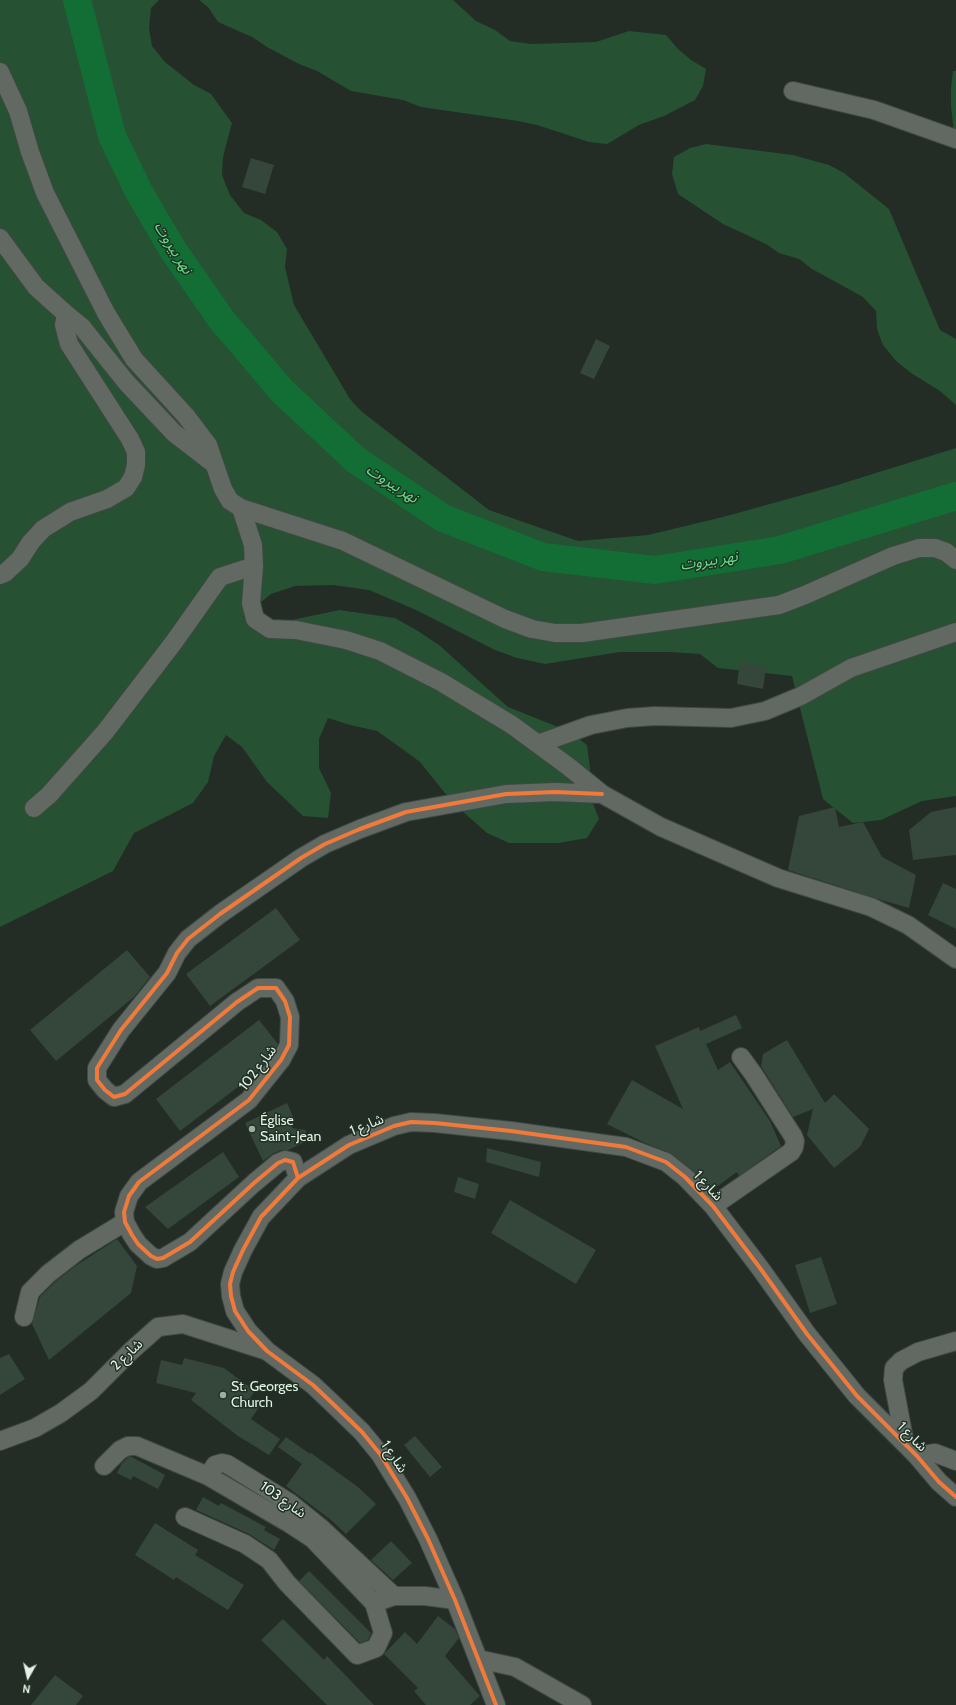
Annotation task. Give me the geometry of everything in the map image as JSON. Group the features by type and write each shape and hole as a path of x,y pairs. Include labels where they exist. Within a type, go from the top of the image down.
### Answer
{"street":[{"path":"0,72 18,111 30,152 45,193 106,313 134,359 186,416 208,445 223,489 230,501 241,508 343,541 505,619 532,629 555,633 589,632 779,605 893,556 920,548 935,548 946,552 956,560"},
{"path":"793,91 874,110 956,139"},
{"path":"0,238 36,287 82,327 126,382 174,432 215,465"},
{"path":"0,575 5,573 20,560 31,542 43,529 70,512 108,499 126,488 133,477 136,464 136,452 130,439 69,344 64,325 66,314"},
{"path":"241,508 253,545 254,566 251,603 255,619 270,629 296,630 346,640 380,651 441,682 512,725 602,794 661,827 778,878 871,907 908,925 956,958"},
{"path":"34,808 49,795 105,732 174,642 220,577 254,566"},
{"path":"538,744 591,725 627,718 655,716 731,718 765,711 801,696 851,668 956,632"},
{"name":"شارع 102","path":"125,1222 124,1212 129,1196 139,1182 249,1100 281,1060 289,1044 290,1017 285,1001 276,988 258,988 237,1002 125,1094 114,1097 104,1090 97,1080 97,1068 121,1030 167,973 176,953 188,939 220,914 301,858 325,844 406,812 506,794 555,792 602,794"},
{"path":"713,1206 792,1152 794,1147 795,1141 793,1136 741,1057"},
{"name":"شارع 1","path":"496,1705 455,1600 407,1498 380,1454 362,1432 322,1394 267,1351 248,1331 235,1311 231,1296 230,1284 233,1272 261,1217 298,1178 349,1145 373,1134 394,1126 411,1122 435,1123 511,1131 626,1147 666,1162 685,1177 713,1206 828,1360 857,1396 956,1498"},
{"path":"24,1317 30,1292 48,1274 79,1250 125,1222 138,1244 151,1256 157,1259 163,1258 190,1242 278,1162 285,1160 292,1162 298,1178"},
{"name":"شارع 2","path":"0,1441 35,1428 61,1413 91,1391 131,1351 158,1327 183,1324 267,1351"},
{"path":"956,1341 918,1352 901,1361 894,1368 892,1380 911,1450 935,1453 956,1461"},
{"path":"104,1466 120,1450 128,1446 137,1446 208,1476 288,1522 312,1539 374,1603 382,1633 376,1648 357,1655 287,1583 269,1560 245,1544 185,1516"},
{"name":"شارع 103","path":"208,1476 215,1465 222,1463 227,1464 290,1503 321,1528 394,1596"},
{"path":"374,1603 394,1596 425,1596 455,1600"},
{"path":"478,1659 515,1667 582,1705"}],"green space":[{"path":"0,0 159,0 151,8 149,28 152,46 165,62 194,85 211,94 232,123 223,157 222,175 230,195 244,213 261,220 277,232 287,249 285,267 294,305 350,399 361,411 489,510 578,541 648,535 723,517 831,487 956,448 956,796 922,801 881,820 853,823 823,799 792,676 718,668 700,654 670,652 620,652 545,664 517,658 495,650 416,610 369,590 333,585 295,586 271,594 243,617 268,628 292,620 339,610 395,618 439,645 508,707 568,731 587,745 590,768 591,798 599,819 587,838 559,843 509,843 487,833 453,803 420,762 401,748 377,731 328,718 319,739 319,768 331,793 328,818 303,816 267,782 242,747 226,735 214,756 208,782 193,803 134,833 113,871 0,927"},
{"path":"199,0 453,0 476,21 495,30 510,41 531,44 596,42 629,31 666,35 678,49 691,60 706,69 703,86 695,100 664,116 639,125 607,144 589,142 537,125 421,107 403,100 351,91 317,71 299,64 267,47 252,37 218,22 208,7"},
{"path":"953,71 956,71 956,150 951,106"},
{"path":"706,144 793,155 829,165 844,173 889,209 940,330 956,339 956,405 940,391 911,373 896,361 883,345 877,329 876,311 863,297 812,269 799,259 779,253 766,244 723,224 678,194 672,174 674,157 690,148"}],"building":[{"path":"251,158 274,165 265,194 242,187"},
{"path":"596,339 610,346 594,379 580,373"},
{"path":"740,662 766,666 763,689 737,684"},
{"path":"835,807 839,827 863,822 882,857 916,875 909,908 788,870 799,816"},
{"path":"956,807 956,855 913,860 909,830 931,812"},
{"path":"943,883 956,889 956,929 928,915"},
{"path":"276,908 300,940 210,1006 186,974"},
{"path":"127,950 150,977 134,997 56,1061 30,1030"},
{"path":"736,1015 742,1028 706,1044 718,1070 730,1062 770,1121 781,1146 739,1176 737,1172 712,1190 692,1170 672,1154 645,1143 607,1124 632,1080 683,1109 655,1046 699,1027 700,1031"},
{"path":"259,1020 278,1044 272,1054 259,1071 180,1131 156,1099"},
{"path":"787,1040 825,1103 834,1094 869,1129 860,1147 834,1168 807,1135 813,1109 793,1117 761,1066 763,1054"},
{"path":"287,1103 294,1119 292,1128 306,1130 305,1142 288,1150 281,1150 274,1153 263,1161 245,1123"},
{"path":"487,1148 541,1162 539,1177 486,1162"},
{"path":"223,1152 239,1177 168,1229 145,1207"},
{"path":"458,1177 479,1184 475,1199 454,1192"},
{"path":"510,1200 596,1250 576,1284 491,1233"},
{"path":"117,1239 137,1266 131,1293 49,1360 32,1324 40,1297 55,1282 74,1267"},
{"path":"821,1257 837,1304 810,1313 795,1265"},
{"path":"9,1354 25,1379 0,1395 0,1358"},
{"name":"St. Georges Church","path":"184,1358 224,1368 255,1391 250,1398 260,1406 251,1419 280,1439 269,1455 238,1436 191,1400 196,1393 156,1383 161,1360 182,1365"},
{"path":"415,1436 442,1467 430,1477 404,1445"},
{"path":"286,1437 358,1487 376,1504 346,1534 331,1520 286,1486 302,1464 278,1447"},
{"path":"130,1456 165,1475 158,1489 133,1476 131,1480 117,1473 122,1463"},
{"path":"203,1497 219,1506 221,1503 266,1527 264,1530 280,1539 274,1550 249,1534 196,1510"},
{"path":"155,1523 198,1550 195,1555 244,1585 228,1610 176,1577 174,1580 135,1555"},
{"path":"391,1541 412,1563 393,1580 371,1560"},
{"path":"309,1571 371,1633 368,1640 360,1643 299,1581"},
{"path":"438,1616 455,1629 459,1638 445,1656 480,1696 470,1705 426,1705 414,1691 418,1688 384,1654 405,1632 417,1644"},
{"path":"283,1619 324,1660 327,1656 374,1705 327,1705 261,1640"},
{"path":"55,1675 83,1696 76,1705 31,1705"}],"waterway":[{"name":"نهر بيروت","path":"77,0 112,136 139,192 173,250 221,319 282,391 356,460 443,518 543,557 655,570 780,550 956,496"}],"cycle path":[{"path":"298,1178 293,1162 285,1160 278,1163 190,1242 163,1258 157,1259 151,1256 138,1244 125,1222 124,1212 129,1196 139,1182 249,1100 281,1060 289,1045 290,1017 285,1001 276,988 258,988 237,1002 125,1094 114,1097 105,1090 97,1080 97,1068 121,1030 167,973 177,953 188,939 220,914 301,858 325,844 406,812 506,794 555,792 602,794"},
{"path":"496,1705 455,1600 428,1539 407,1498 380,1454 362,1432 313,1385 267,1351 248,1331 235,1311 231,1296 230,1284 233,1272 261,1217 298,1178 349,1145 394,1126 411,1122 435,1123 511,1131 626,1147 666,1162 685,1177 713,1206 807,1334 857,1396 917,1456 939,1482 956,1497"}],"place":[{"name":"Église Saint-Jean","path":"252,1129"},
{"name":"St. Georges Church","path":"223,1395"}]}
